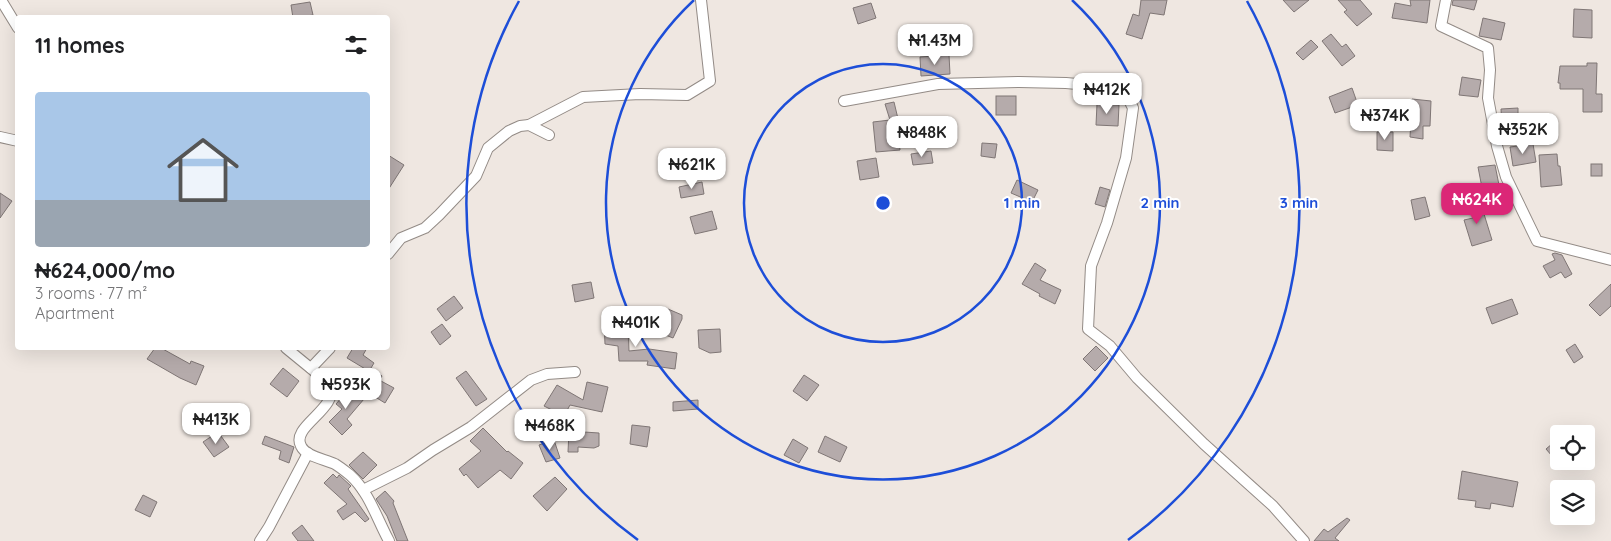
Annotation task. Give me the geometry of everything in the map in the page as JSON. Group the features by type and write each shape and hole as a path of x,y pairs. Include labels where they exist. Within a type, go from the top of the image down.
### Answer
{"street":[{"path":"1,0 15,23"},
{"path":"390,249 401,238 425,228 470,184 476,176 488,148 509,131 520,126 529,125 582,97 640,94 687,95 710,81 701,0"},
{"path":"1446,0 1440,26 1488,48 1490,70 1488,98 1497,146 1506,177 1537,241 1611,260"},
{"path":"844,101 938,84 989,82 1066,83 1099,86 1128,98 1133,108 1126,158 1107,223 1091,266 1088,329 1110,346 1137,378 1204,444 1273,506 1304,541"},
{"path":"529,125 549,135"},
{"path":"0,137 15,140"},
{"path":"288,350 330,384 332,389 326,405 299,438 301,446 308,453 337,465 351,476 363,490 390,541"},
{"path":"311,368 328,350"},
{"path":"363,490 407,468 471,427 531,380 547,374 574,372"},
{"path":"260,541 308,453"}],"building":[{"path":"1141,0 1167,0 1164,15 1150,13 1142,39 1126,34 1133,14 1139,16"},
{"path":"1283,0 1309,0 1294,12"},
{"path":"1338,0 1360,0 1372,14 1357,26 1344,12 1347,10"},
{"path":"1410,0 1430,0 1427,23 1392,18 1395,3 1411,6"},
{"path":"1453,0 1477,0 1474,10 1452,5"},
{"path":"310,2 313,15 293,15 291,5"},
{"path":"871,3 876,18 858,24 853,8"},
{"path":"1574,9 1592,10 1592,38 1573,37"},
{"path":"1483,18 1505,23 1501,40 1479,36"},
{"path":"1331,34 1342,47 1346,44 1355,56 1342,66 1322,41"},
{"path":"1311,40 1318,47 1303,60 1296,53"},
{"path":"949,55 950,74 921,76 920,57"},
{"path":"1587,63 1597,63 1596,94 1602,94 1602,112 1583,112 1583,89 1560,89 1560,83 1558,83 1560,66 1587,66"},
{"path":"1462,77 1481,80 1478,97 1459,95"},
{"path":"1352,88 1358,105 1335,113 1329,97"},
{"path":"996,96 1016,96 1016,115 996,115"},
{"path":"1412,99 1431,101 1430,126 1423,126 1423,139 1410,137"},
{"path":"894,102 899,123 897,124 900,150 876,152 873,122 890,120 885,104"},
{"path":"1097,104 1119,105 1118,126 1096,125"},
{"path":"1518,108 1518,128 1502,128 1501,109"},
{"path":"1354,112 1370,112 1372,128 1355,129"},
{"path":"1377,132 1393,132 1393,151 1377,150"},
{"path":"982,143 997,144 995,158 981,156"},
{"path":"1533,144 1536,162 1513,166 1510,147"},
{"path":"931,151 933,163 913,165 911,154"},
{"path":"1557,154 1562,185 1541,187 1539,155"},
{"path":"390,156 404,165 390,187"},
{"path":"876,158 879,177 860,180 857,161"},
{"path":"1591,164 1602,164 1602,176 1591,176"},
{"path":"1495,165 1500,190 1483,193 1478,167"},
{"path":"1017,180 1038,190 1032,202 1011,193"},
{"path":"702,182 704,194 681,198 679,187"},
{"path":"1100,187 1110,190 1105,207 1095,204"},
{"path":"0,193 12,201 0,218"},
{"path":"1425,197 1430,216 1415,220 1411,200"},
{"path":"1476,199 1481,215 1484,214 1492,240 1472,246 1464,220 1473,218 1467,202"},
{"path":"712,211 717,229 695,234 690,217"},
{"path":"1552,254 1562,255 1572,274 1565,278 1561,272 1550,278 1543,266 1555,260"},
{"path":"1035,263 1046,270 1040,280 1061,290 1055,304 1022,284"},
{"path":"591,282 594,298 575,302 572,285"},
{"path":"1611,284 1611,306 1600,316 1589,305"},
{"path":"454,296 463,308 446,321 437,309"},
{"path":"1512,299 1518,314 1492,324 1486,308"},
{"path":"668,309 682,315 673,338 658,332"},
{"path":"604,322 628,322 629,351 649,349 677,353 675,369 647,365 648,361 619,361 618,346 605,344"},
{"path":"442,324 451,336 440,345 431,332"},
{"path":"720,329 721,352 710,353 699,348 698,330"},
{"path":"1575,344 1583,357 1574,363 1566,350"},
{"path":"1096,346 1108,358 1095,371 1083,359"},
{"path":"154,350 165,350 190,364 191,361 204,366 196,385 147,359"},
{"path":"352,350 366,350 363,355 374,363 371,368 382,376 377,384 364,374 367,370 347,358"},
{"path":"283,368 299,381 287,397 270,384"},
{"path":"466,371 487,399 476,406 456,378"},
{"path":"804,375 819,385 807,401 793,391"},
{"path":"381,381 394,388 385,403 372,395"},
{"path":"587,382 608,387 602,412 570,405 564,416 544,406 557,385 583,400"},
{"path":"351,387 364,399 347,419 352,425 342,435 329,422 342,409 336,404"},
{"path":"698,400 698,409 673,411 673,402"},
{"path":"632,425 650,427 647,447 630,444"},
{"path":"483,428 507,452 523,463 511,479 500,470 478,488 459,469 481,451 470,441"},
{"path":"569,431 599,433 599,446 594,448 578,447 578,452 568,452"},
{"path":"218,432 229,447 214,457 203,442"},
{"path":"265,436 294,447 289,463 279,459 281,451 262,444"},
{"path":"825,436 847,447 840,462 818,452"},
{"path":"793,439 808,448 799,463 784,455"},
{"path":"554,440 560,458 546,462 539,445"},
{"path":"1550,446 1550,454 1546,449"},
{"path":"363,452 377,465 363,479 349,465"},
{"path":"1462,471 1518,482 1513,507 1491,503 1490,509 1475,507 1476,501 1458,499"},
{"path":"333,474 337,478 339,475 351,486 348,489 369,519 365,522 355,512 343,520 337,511 347,504 324,483"},
{"path":"555,477 567,489 547,511 533,496"},
{"path":"385,491 394,501 393,503 408,541 397,541 387,516 376,499"},
{"path":"143,495 157,502 150,517 135,510"},
{"path":"1347,518 1350,520 1335,538 1339,541 1314,541 1324,529 1328,532"},
{"path":"302,525 314,541 298,541 292,533"}]}
